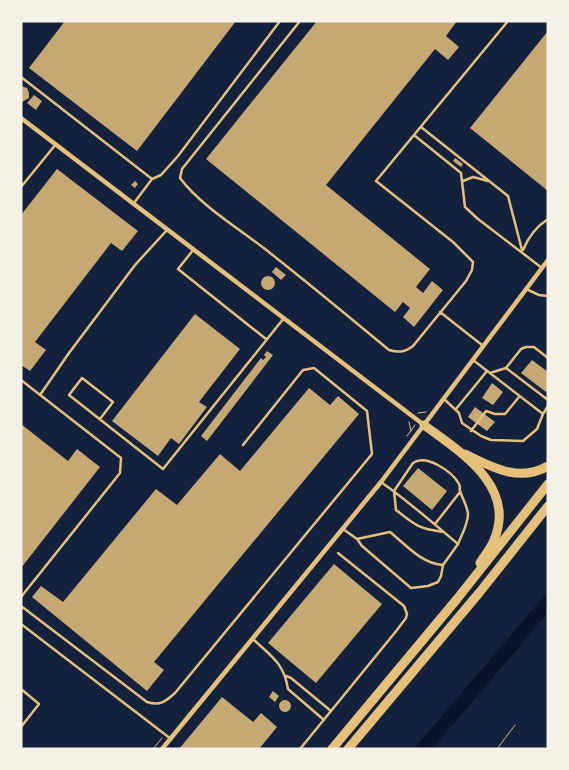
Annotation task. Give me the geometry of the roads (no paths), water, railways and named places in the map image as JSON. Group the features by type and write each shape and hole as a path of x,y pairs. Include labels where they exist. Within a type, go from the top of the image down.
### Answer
{"highway":[{"path":"421,423 456,449 483,475 496,494 499,517 494,541 457,600"},
{"path":"456,449 494,468 514,474 527,474 548,466"},
{"path":"332,749 457,600 548,484"},
{"path":"348,749 479,593 548,506"}],"street":[{"path":"21,118 421,423"},
{"path":"162,749 381,482 421,423 444,399 548,260"}],"lane":[{"path":"134,204 152,179 162,175 178,156 280,21"},
{"path":"300,21 182,170 180,178 188,189 287,266 389,350 396,352 406,351 413,346 466,280 472,270 473,262 452,242 376,181 508,21"},
{"path":"21,77 152,179"},
{"path":"421,127 508,196 522,251"},
{"path":"414,135 461,173 465,207 542,268"},
{"path":"21,187 56,144"},
{"path":"463,181 473,177 489,181"},
{"path":"522,251 526,242 541,223 548,219"},
{"path":"40,396 69,353 135,265 168,229"},
{"path":"194,249 178,269 266,339"},
{"path":"526,289 539,295 548,296"},
{"path":"440,312 483,346"},
{"path":"100,420 113,402 82,378 69,395 100,420 163,469 284,318"},
{"path":"456,409 489,372 506,368 521,348 534,347 548,358"},
{"path":"473,360 543,414"},
{"path":"21,606 146,702 155,705 164,703 175,693 372,454 366,411 314,368 303,370 243,445"},
{"path":"506,368 548,400"},
{"path":"21,380 121,458 120,474 21,597"},
{"path":"471,430 486,411 495,414 505,414 520,397"},
{"path":"444,399 456,409 462,423 491,440 523,441 537,429 548,406"},
{"path":"343,528 411,588 428,586 438,582 443,565 458,544 466,527 468,515 466,503 460,492 460,485 452,476 427,460 417,460 413,463 394,491 396,510 416,526 444,532"},
{"path":"381,482 458,544"},
{"path":"435,524 460,492"},
{"path":"357,539 390,532 425,561 443,565"},
{"path":"300,749 397,630 407,614 404,606 338,554"},
{"path":"21,624 171,739"},
{"path":"253,639 276,659 286,676 288,689 324,720"},
{"path":"286,676 331,710"},
{"path":"21,689 39,704 21,728"}],"waterway":[{"path":"423,749 548,602"}]}
